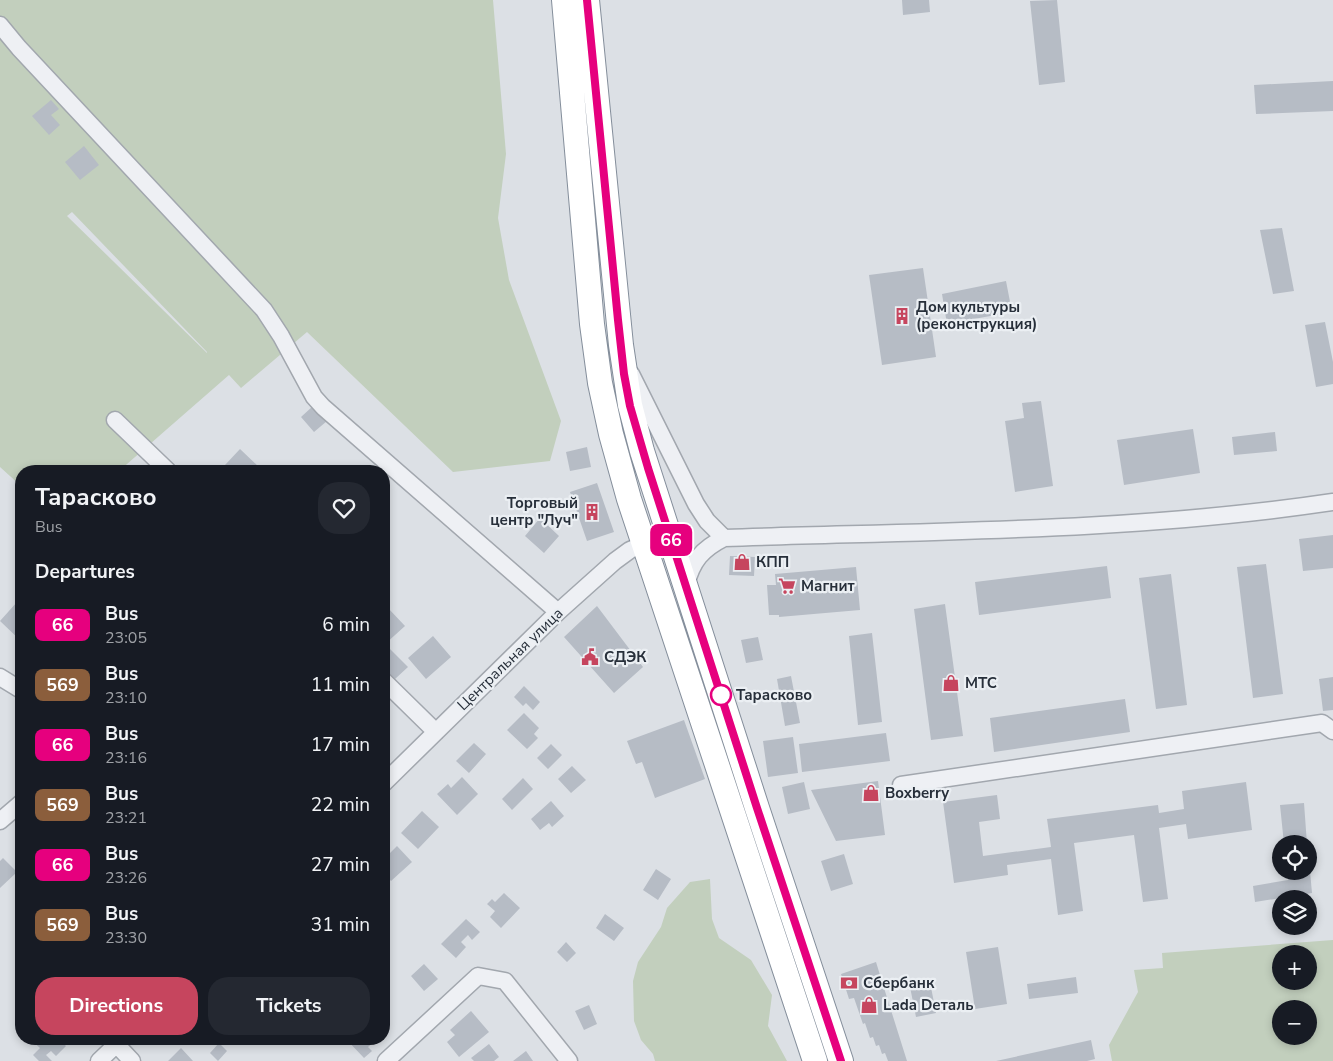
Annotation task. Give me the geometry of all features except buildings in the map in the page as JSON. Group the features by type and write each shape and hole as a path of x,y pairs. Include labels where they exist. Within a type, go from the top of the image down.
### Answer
{"highway":[{"path":"564,0 592,324 600,383 611,434 629,499 815,1061"},
{"path":"588,0 621,345 630,406 642,451 757,808 841,1061"}],"street":[{"path":"0,25 19,48 264,310 281,336 314,397 389,465"},
{"path":"621,345 634,380 696,504 707,521 724,538"},
{"path":"115,420 162,465"},
{"path":"390,465 558,612"},
{"path":"686,585 690,571 697,558 711,545 724,538 1111,525 1283,510 1333,502"},
{"name":"Центральная улица","path":"390,777 558,612 614,561 630,550 644,544"},
{"path":"0,677 15,686"},
{"path":"390,687 436,732"},
{"path":"900,785 1322,723 1333,731"},
{"path":"0,821 15,807"},
{"path":"386,1061 478,976 505,981 569,1061"},
{"path":"99,1061 115,1045"},
{"path":"122,1045 132,1061"}],"green space":[{"path":"0,0 493,0 506,154 498,218 509,280 561,421 550,461 453,472 307,332 241,388 229,375 126,465 15,465 15,481 0,467","holes":["72,212 207,353 67,216"]},
{"path":"710,879 712,919 719,938 751,960 772,995 768,1026 787,1061 655,1061 653,1054 641,1040 634,1021 633,981 638,962 661,927 667,908 690,882"},
{"path":"1333,940 1333,1061 1112,1061 1109,1045 1138,992 1134,970 1163,968 1162,953"}],"bus line":[{"name":"66","path":"587,0 618,320 624,374 630,406 642,451 757,808 841,1061"}],"place":[{"name":"Дом культуры (реконструкция)","path":"902,316"},
{"name":"Торговый центр \"Луч\"","path":"592,512"},
{"name":"КПП","path":"742,562"},
{"name":"Магнит","path":"787,586"},
{"name":"СДЭК","path":"590,657"},
{"name":"МТС","path":"951,683"},
{"name":"Тарасково","path":"721,695"},
{"name":"Boxberry","path":"871,793"},
{"name":"Сбербанк","path":"849,983"},
{"name":"Lada Dеталь","path":"869,1005"}]}
